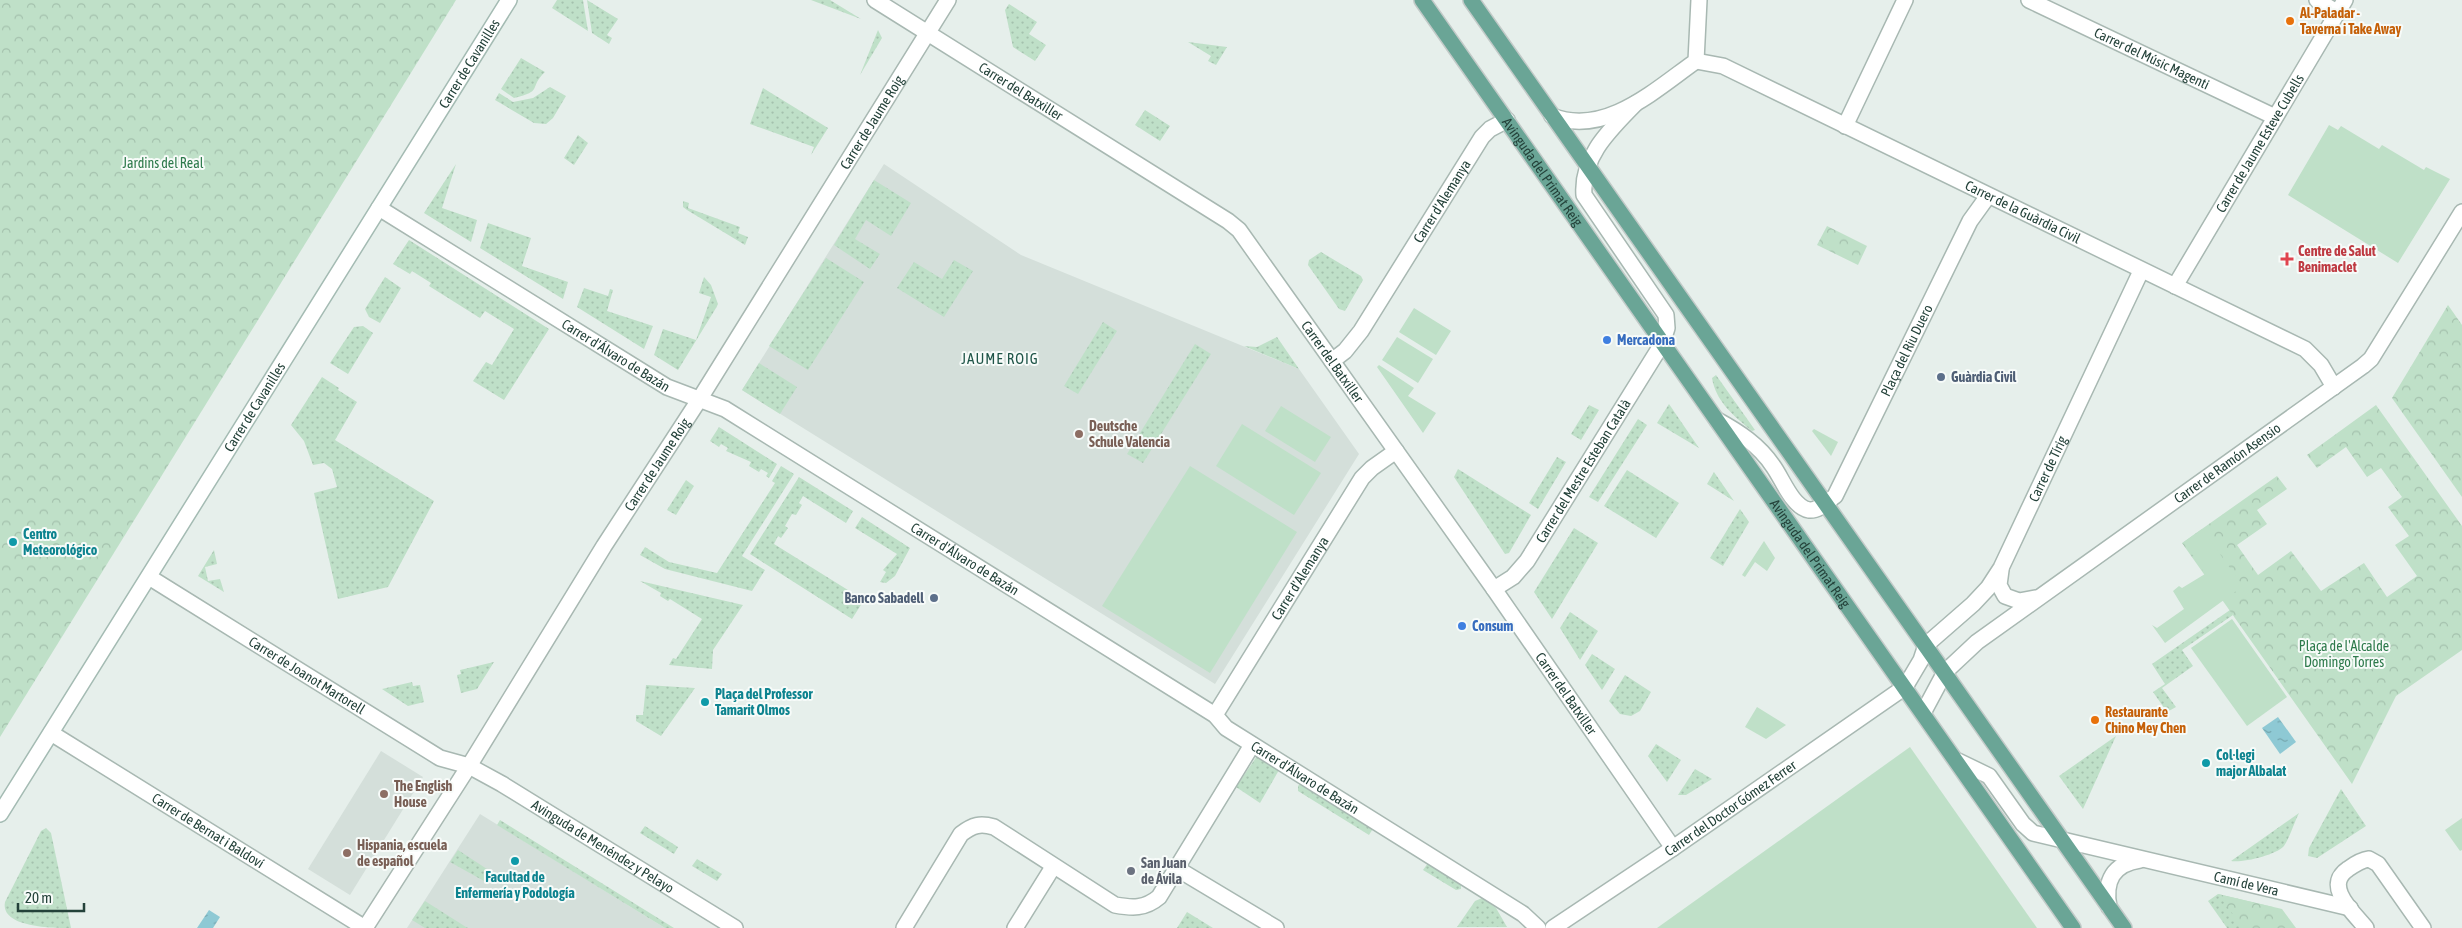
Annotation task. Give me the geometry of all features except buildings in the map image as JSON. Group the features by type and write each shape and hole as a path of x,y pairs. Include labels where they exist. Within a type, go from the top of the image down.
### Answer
{"main road":[{"name":"Avinguda del Primat Reig","path":"1422,0 2073,928"},
{"path":"1471,0 2124,928"}],"street":[{"name":"Carrer de Cavanilles","path":"0,814 510,0"},
{"name":"Carrer del Batxiller","path":"874,0 1228,221 1252,247 1494,589 1673,848"},
{"name":"Carrer de Jaume Roig","path":"365,928 469,766 604,546 699,400 948,0"},
{"path":"1587,167 1602,139 1636,104 1696,60 1700,0"},
{"path":"1845,126 1905,0"},
{"name":"Carrer del Músic Magenti","path":"2028,0 2275,116"},
{"path":"2317,0 2341,6"},
{"name":"Carrer de Jaume Esteve Cubells","path":"2176,286 2341,6"},
{"name":"Carrer de la Guàrdia Civil","path":"1696,60 1723,66 2305,349 2321,365 2334,387"},
{"path":"1552,116 1563,121 1590,122 1636,104"},
{"name":"Carrer d'Alemanya","path":"1332,361 1344,351 1360,331 1482,137 1490,129 1506,120"},
{"name":"Avinguda del Primat Reig","path":"1587,167 1583,180 1584,195 1666,314 1667,328 1662,344"},
{"name":"Plaça del Riu Duero","path":"1825,503 1835,496 1842,484 1970,221 1988,196"},
{"name":"Carrer d'Álvaro de Bazán","path":"379,208 667,387 725,409 1215,715 1226,728 1523,914 1538,928"},
{"name":"Carrer de Ramón Asensio","path":"1945,672 1977,642 2036,598 2371,359 2462,212"},
{"name":"Carrer de Tírig","path":"1926,645 1973,604 1988,588 2001,568 2142,271"},
{"name":"Carrer del Mestre Esteban Català","path":"1494,589 1512,576 1530,557 1662,344"},
{"name":"Avinguda del Primat Reig","path":"1717,420 1756,446 1772,464 1797,503 1808,510 1818,508 1825,503"},
{"name":"Carrer d'Alemanya","path":"1215,715 1362,478 1372,468 1396,451"},
{"path":"2001,568 1999,585 2005,596 2019,601 2036,598"},
{"name":"Carrer de Joanot Martorell","path":"149,577 440,758 469,766"},
{"path":"1905,687 1926,645"},
{"path":"1923,713 1945,672"},
{"name":"Carrer del Doctor Gómez Ferrer","path":"1553,928 1673,848 1905,687"},
{"name":"Carrer de Bernat i Baldoví","path":"51,733 365,928"},
{"path":"904,928 961,834 971,827 981,824 994,828 1053,868 1115,905 1131,908 1151,904 1159,897 1252,745"},
{"path":"1958,762 1989,776 2028,829 2064,842"},
{"name":"Avinguda de Menéndez y Pelayo","path":"469,766 735,928"},
{"name":"Camí de Vera","path":"2064,842 2350,908"},
{"path":"2109,907 2106,892 2114,873 2128,862 2143,859"},
{"path":"2366,928 2338,890 2337,882 2341,874 2361,860 2369,859 2378,864 2424,928"},
{"path":"1015,928 1053,868"},
{"path":"1176,868 1276,928"}],"shaded area":[{"name":"Deutsche Schule Valencia","path":"884,164 1021,255 1299,369 1359,454 1215,684 742,390"},
{"path":"381,751 423,777 350,895 308,869"},
{"name":"Facultad de Enfermería y Podología","path":"480,814 665,928 407,928"}],"green space":[{"name":"Jardins del Real","path":"0,0 456,0 0,737"},
{"path":"557,0 583,0 588,31 552,8"},
{"path":"587,0 618,19 607,35 612,38 609,44 592,33"},
{"path":"811,0 830,0 861,19"},
{"path":"1009,4 1037,22 1029,34 1046,45 1035,61 1013,47 1005,10"},
{"path":"878,30 882,38 860,75"},
{"path":"1188,42 1227,47 1216,65 1208,61 1211,56"},
{"path":"521,58 545,72 540,77 533,91 514,98 501,89"},
{"path":"550,87 566,96 553,118 546,124 534,123 495,100 499,93 513,102 533,98"},
{"path":"763,88 828,128 811,155 814,147 750,124"},
{"path":"1145,110 1170,126 1160,141 1135,125"},
{"path":"2329,125 2338,130 2341,126 2379,149 2382,145 2424,170 2426,167 2450,179 2398,263 2288,195"},
{"path":"578,135 588,143 574,165 564,158"},
{"path":"456,164 442,208 477,220 471,242 424,213"},
{"path":"874,180 911,203 891,236 866,220 855,239 880,254 870,269 834,245"},
{"path":"683,201 689,203 688,208 740,227 738,233 748,237 745,245 687,210 683,207"},
{"path":"488,223 531,238 522,266 568,282 563,299 480,248"},
{"path":"1827,226 1867,246 1858,265 1817,245"},
{"path":"409,240 549,329 504,400 473,381 486,362 492,365 514,329 485,311 480,318 429,286 431,283 412,271 410,274 393,264"},
{"path":"1321,252 1361,276 1363,280 1345,311 1339,309 1308,265 1309,260"},
{"path":"826,258 864,282 808,370 769,346"},
{"path":"954,260 973,271 944,317 897,288 914,262 942,279"},
{"path":"385,277 401,288 380,323 369,317 365,309"},
{"path":"704,277 711,285 718,304 678,370 654,355 663,329 696,340 711,297 699,293"},
{"path":"584,288 608,296 610,289 613,290 607,311 653,326 644,349 577,307"},
{"path":"2448,305 2462,325 2462,497 2392,398"},
{"path":"1414,308 1451,331 1436,355 1399,332"},
{"path":"1103,322 1117,331 1078,394 1064,386"},
{"path":"363,326 373,333 348,374 330,363 354,327"},
{"path":"1277,337 1299,369 1244,346 1257,347"},
{"path":"1397,337 1433,359 1418,383 1382,360"},
{"path":"1195,344 1211,354 1143,463 1127,454"},
{"path":"759,363 797,387 780,414 742,390"},
{"path":"1379,365 1414,388 1408,396 1436,413 1423,433 1377,367"},
{"path":"1716,375 1755,430 1752,431 1739,420 1717,394 1712,378"},
{"path":"322,377 357,402 335,440 434,501 388,587 338,599 314,493 337,487 332,469 324,463 313,465 304,441 291,425"},
{"path":"1669,404 1699,448 1657,423"},
{"path":"1589,405 1599,410 1581,440 1571,434"},
{"name":"Plaça de l'Alcalde Domingo Torres","path":"2376,405 2462,526 2462,650 2396,696 2352,784 2182,543 2277,476 2287,489 2257,510 2267,524 2237,545 2258,575 2291,551 2321,591 2364,563 2387,597 2417,576 2395,545 2409,536 2388,507 2402,497 2381,468 2367,477 2346,447 2317,468 2307,455"},
{"path":"1281,406 1331,437 1315,462 1265,431"},
{"path":"1638,419 1647,425 1598,502 1589,497"},
{"path":"1242,424 1321,473 1294,515 1216,466"},
{"path":"719,427 777,464 769,478 766,476 768,473 761,469 759,472 749,466 751,462 726,451 728,448 721,444 719,447 710,441"},
{"path":"1814,429 1838,442 1831,456 1812,431"},
{"path":"1557,457 1566,462 1538,509 1529,503"},
{"path":"781,466 794,474 742,556 765,570 752,591 665,569 640,555 645,547 669,562 717,573 775,483 772,481"},
{"path":"1190,466 1297,532 1210,673 1102,606"},
{"path":"1458,469 1531,515 1509,553 1505,554 1454,477"},
{"path":"1627,470 1679,503 1656,538 1604,506"},
{"path":"1714,472 1734,501 1707,484"},
{"path":"799,477 853,511 846,523 803,496 799,503 802,505 796,515 792,514 785,526 788,528 781,538 778,536 774,544 864,600 852,619 750,554"},
{"path":"686,480 694,486 676,515 667,510"},
{"path":"1740,509 1749,522 1723,566 1710,558"},
{"path":"862,517 910,548 895,576 886,583 880,582 886,572 883,570 897,554 855,528"},
{"path":"1574,528 1598,543 1552,619 1534,592"},
{"path":"2202,529 2243,586 2165,643 2152,625 2157,628 2184,609 2173,591 2179,586 2182,588 2205,574 2184,542"},
{"path":"1764,541 1775,558 1767,571 1755,562 1745,577 1742,575"},
{"path":"214,550 217,564 205,567 208,581 220,579 224,592 198,576"},
{"path":"640,581 743,605 713,650 712,669 669,665 673,658 676,659 702,619 670,599 668,601 660,596 661,593"},
{"path":"2230,610 2233,615 2182,650 2193,666 2162,688 2176,707 2167,712 2153,692 2165,684 2152,664"},
{"path":"1570,612 1598,631 1580,660 1560,628"},
{"path":"2232,619 2287,697 2247,726 2191,648"},
{"path":"1592,654 1615,669 1602,690 1585,665"},
{"path":"494,662 477,689 461,693 457,675 461,674 460,670"},
{"path":"1625,675 1651,692 1640,711 1631,716 1620,714 1609,701"},
{"path":"412,682 413,686 420,685 424,702 408,706 382,689"},
{"path":"646,685 695,688 661,736 636,721 636,715 643,715"},
{"path":"1757,707 1786,725 1766,739 1745,727"},
{"path":"2116,736 2083,809 2059,776"},
{"path":"1656,744 1681,760 1667,782 1648,756"},
{"path":"1910,747 2037,928 1657,928"},
{"path":"1257,756 1279,770 1260,803 1236,787"},
{"path":"1695,769 1712,779 1686,795 1678,795"},
{"path":"1300,784 1374,827 1369,835 1298,791"},
{"path":"2341,789 2366,826 2317,858 2308,856 2309,848"},
{"path":"2299,813 2284,846 2280,849 2259,858 2231,861"},
{"path":"2462,818 2462,850 2460,851 2445,830"},
{"path":"500,820 674,928 665,928 497,825"},
{"path":"645,826 678,847 674,854 640,833"},
{"path":"46,828 51,833 71,928 30,925 19,922 6,911 5,902 41,831"},
{"path":"458,850 490,871 484,881 450,862"},
{"path":"697,859 722,874 717,881 692,866"},
{"path":"1428,863 1461,883 1461,889 1456,890 1423,870"},
{"path":"2218,894 2273,907 2256,928 2227,928 2208,901"},
{"path":"2218,894 2282,909 2296,928 2243,928"},
{"path":"1482,898 1496,908 1507,927 1457,927 1475,901"},
{"path":"425,901 468,928 425,928 412,920"},
{"path":"1187,912 1213,928 1177,928"}],"water":[{"path":"2278,717 2296,742 2280,754 2262,728"},
{"path":"209,910 220,917 213,928 197,928"}],"place":[{"name":"Al-Paladar - Taverna i Take Away","path":"2290,21"},
{"name":"Centre de Salut Benimaclet","path":"2287,259"},
{"name":"Mercadona","path":"1607,340"},
{"name":"Guàrdia Civil","path":"1941,377"},
{"name":"Deutsche Schule Valencia","path":"1079,434"},
{"name":"Centro Meteorológico","path":"13,542"},
{"name":"Banco Sabadell","path":"934,598"},
{"name":"Consum","path":"1462,626"},
{"name":"Plaça del Professor Tamarit Olmos","path":"705,702"},
{"name":"Restaurante Chino Mey Chen","path":"2095,720"},
{"name":"Col·legi major Albalat","path":"2206,763"},
{"name":"The English House","path":"384,794"},
{"name":"Hispania, escuela de español","path":"347,853"},
{"name":"Facultad de Enfermería y Podología","path":"515,861"},
{"name":"San Juan de Ávila","path":"1131,871"}],"district":[{"name":"JAUME ROIG","path":"1000,358"}]}
